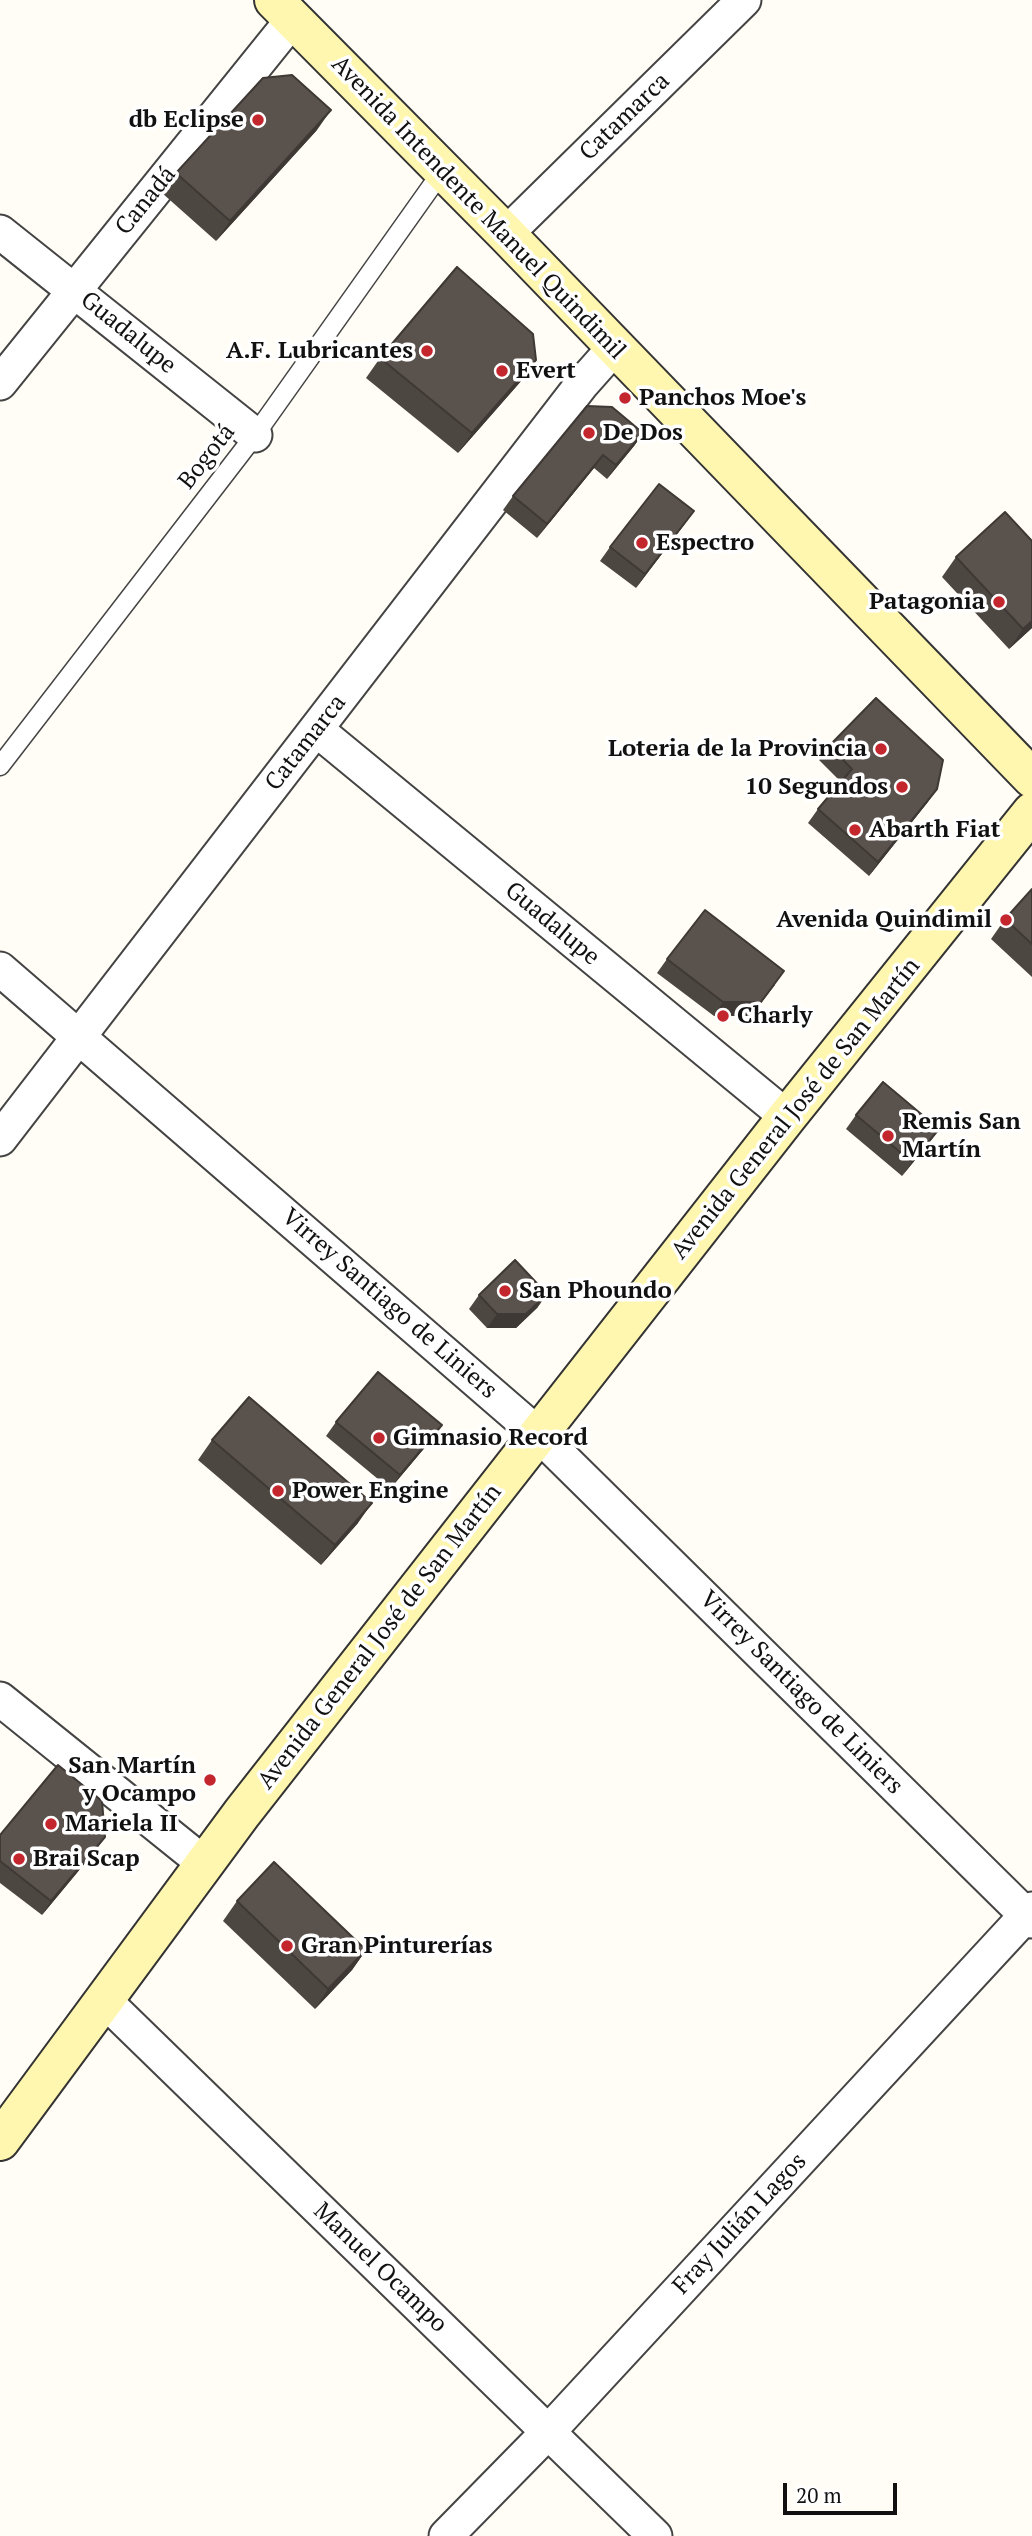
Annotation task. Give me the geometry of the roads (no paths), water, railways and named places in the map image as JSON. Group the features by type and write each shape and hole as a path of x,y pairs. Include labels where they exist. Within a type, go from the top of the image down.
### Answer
{"main road":[{"name":"Avenida Intendente Manuel Quindimil","path":"284,10 506,233 614,348 1032,778"},
{"name":"Avenida General José de San Martín","path":"0,2141 205,1864 539,1434 787,1117 1032,813"}],"street":[{"name":"Catamarca","path":"506,233 744,0"},
{"name":"Canadá","path":"0,383 74,290 284,10"},
{"name":"Guadalupe","path":"0,232 255,435"},
{"name":"Catamarca","path":"0,1139 582,384 614,348"},
{"name":"Guadalupe","path":"317,730 787,1117"},
{"name":"Virrey Santiago de Liniers","path":"0,969 539,1434 1030,1915"},
{"path":"0,1699 205,1864"},
{"name":"Fray Julián Lagos","path":"446,2536 548,2431 1030,1915"},
{"name":"Manuel Ocampo","path":"105,2001 655,2536"}],"lane":[{"name":"Bogotá","path":"0,766 255,435 443,170"}],"place":[{"name":"db Eclipse","path":"258,120"},
{"name":"A.F. Lubricantes","path":"427,351"},
{"name":"Evert","path":"502,371"},
{"name":"Panchos Moe's","path":"625,398"},
{"name":"De Dos","path":"589,433"},
{"name":"Espectro","path":"642,543"},
{"name":"Patagonia","path":"999,602"},
{"name":"Loteria de la Provincia","path":"881,749"},
{"name":"10 Segundos","path":"902,787"},
{"name":"Abarth Fiat","path":"855,830"},
{"name":"Avenida Quindimil","path":"1006,920"},
{"name":"Charly","path":"723,1016"},
{"name":"Remis San Martín","path":"888,1136"},
{"name":"San Phoundo","path":"505,1291"},
{"name":"Gimnasio Record","path":"379,1438"},
{"name":"Power Engine","path":"278,1491"},
{"name":"San Martín y Ocampo","path":"210,1780"},
{"name":"Mariela II","path":"51,1824"},
{"name":"Brai Scap","path":"19,1859"},
{"name":"Gran Pinturerías","path":"287,1946"}]}
